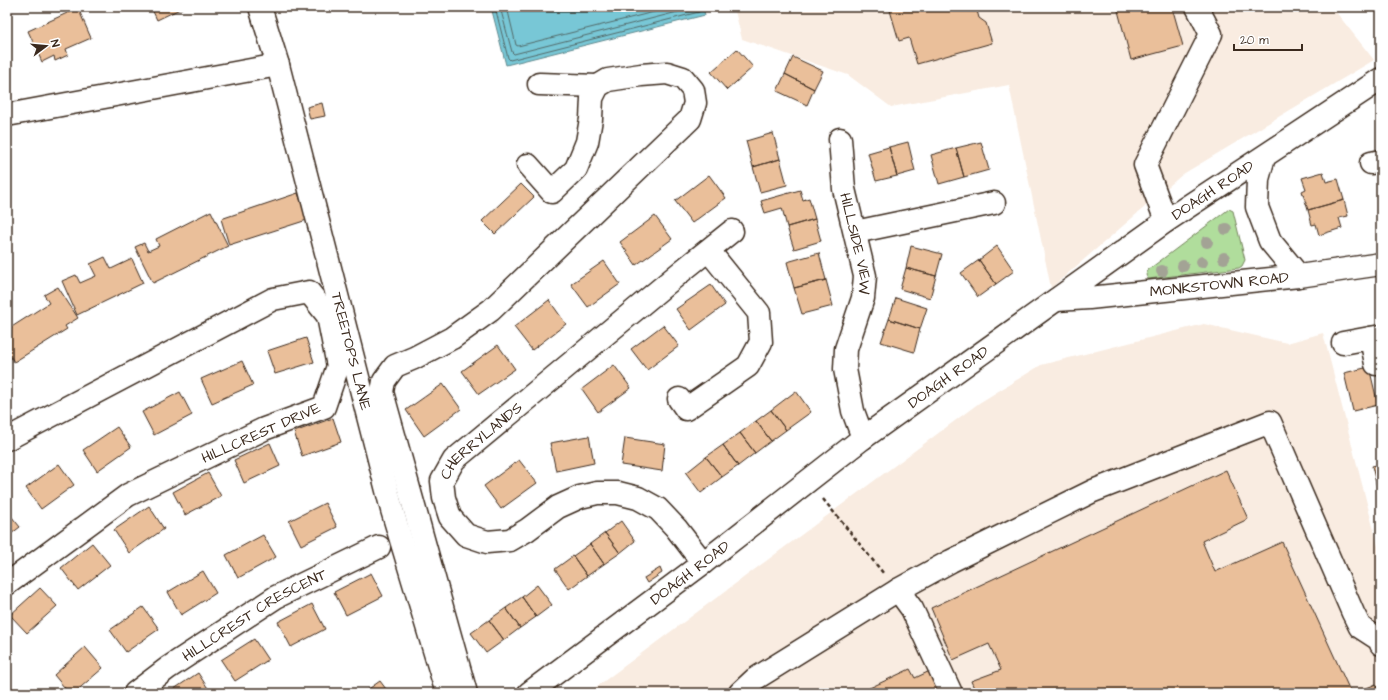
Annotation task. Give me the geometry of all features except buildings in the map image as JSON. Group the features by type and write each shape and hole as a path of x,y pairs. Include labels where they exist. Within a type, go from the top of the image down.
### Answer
{"street":[{"name":"TREETOPS LANE","path":"260,7 278,65 392,510 447,693"},
{"path":"1166,221 1145,165 1211,34 1197,7"},
{"path":"7,115 278,65"},
{"path":"466,693 382,392 384,381 395,366 452,338 491,310 690,119 695,103 693,90 683,78 667,73 608,80 598,86 592,98 591,119 587,142 576,169 552,192 528,165"},
{"name":"DOAGH ROAD","path":"529,693 703,563 863,438 1166,221 1381,79"},
{"path":"539,84 598,86"},
{"name":"HILLSIDE VIEW","path":"840,139 844,189 865,276 863,298 846,348 844,369 853,411 863,438"},
{"path":"1264,157 1258,179 1257,207 1270,241 1299,276"},
{"path":"855,232 994,203"},
{"name":"CHERRYLANDS","path":"703,563 676,528 658,509 638,498 618,493 597,492 580,497 558,507 527,530 510,540 488,542 466,535 450,517 444,498 442,481 454,460 732,231"},
{"path":"679,398 686,409 748,366 761,342 759,313 709,250"},
{"name":"MONKSTOWN ROAD","path":"1056,300 1089,298 1299,276 1381,264"},
{"name":"HILLCREST DRIVE","path":"7,439 273,299 308,292 328,316 338,366 324,408 264,429 128,495 7,584"},
{"path":"1343,343 1376,337 1376,364"},
{"path":"740,693 755,679 898,590 951,561 1093,491 1270,422 1353,614 1360,627 1380,640 1381,644"},
{"name":"HILLCREST CRESCENT","path":"136,693 168,668 276,596 379,547"},
{"path":"898,590 912,609 951,693"}],"path":[{"path":"808,481 898,590"}],"shaded area":[{"path":"734,7 1332,7 1374,60 1183,174 1051,288 1009,85 891,107 848,75 742,39"},
{"path":"1204,324 1287,343 1323,333 1378,546 1381,545 1381,693 588,693 979,403 1041,365"}],"green space":[{"path":"1229,209 1233,211 1245,260 1242,266 1239,268 1148,279 1146,275 1148,270"}],"water":[{"path":"491,7 703,7 705,15 506,65"}]}
